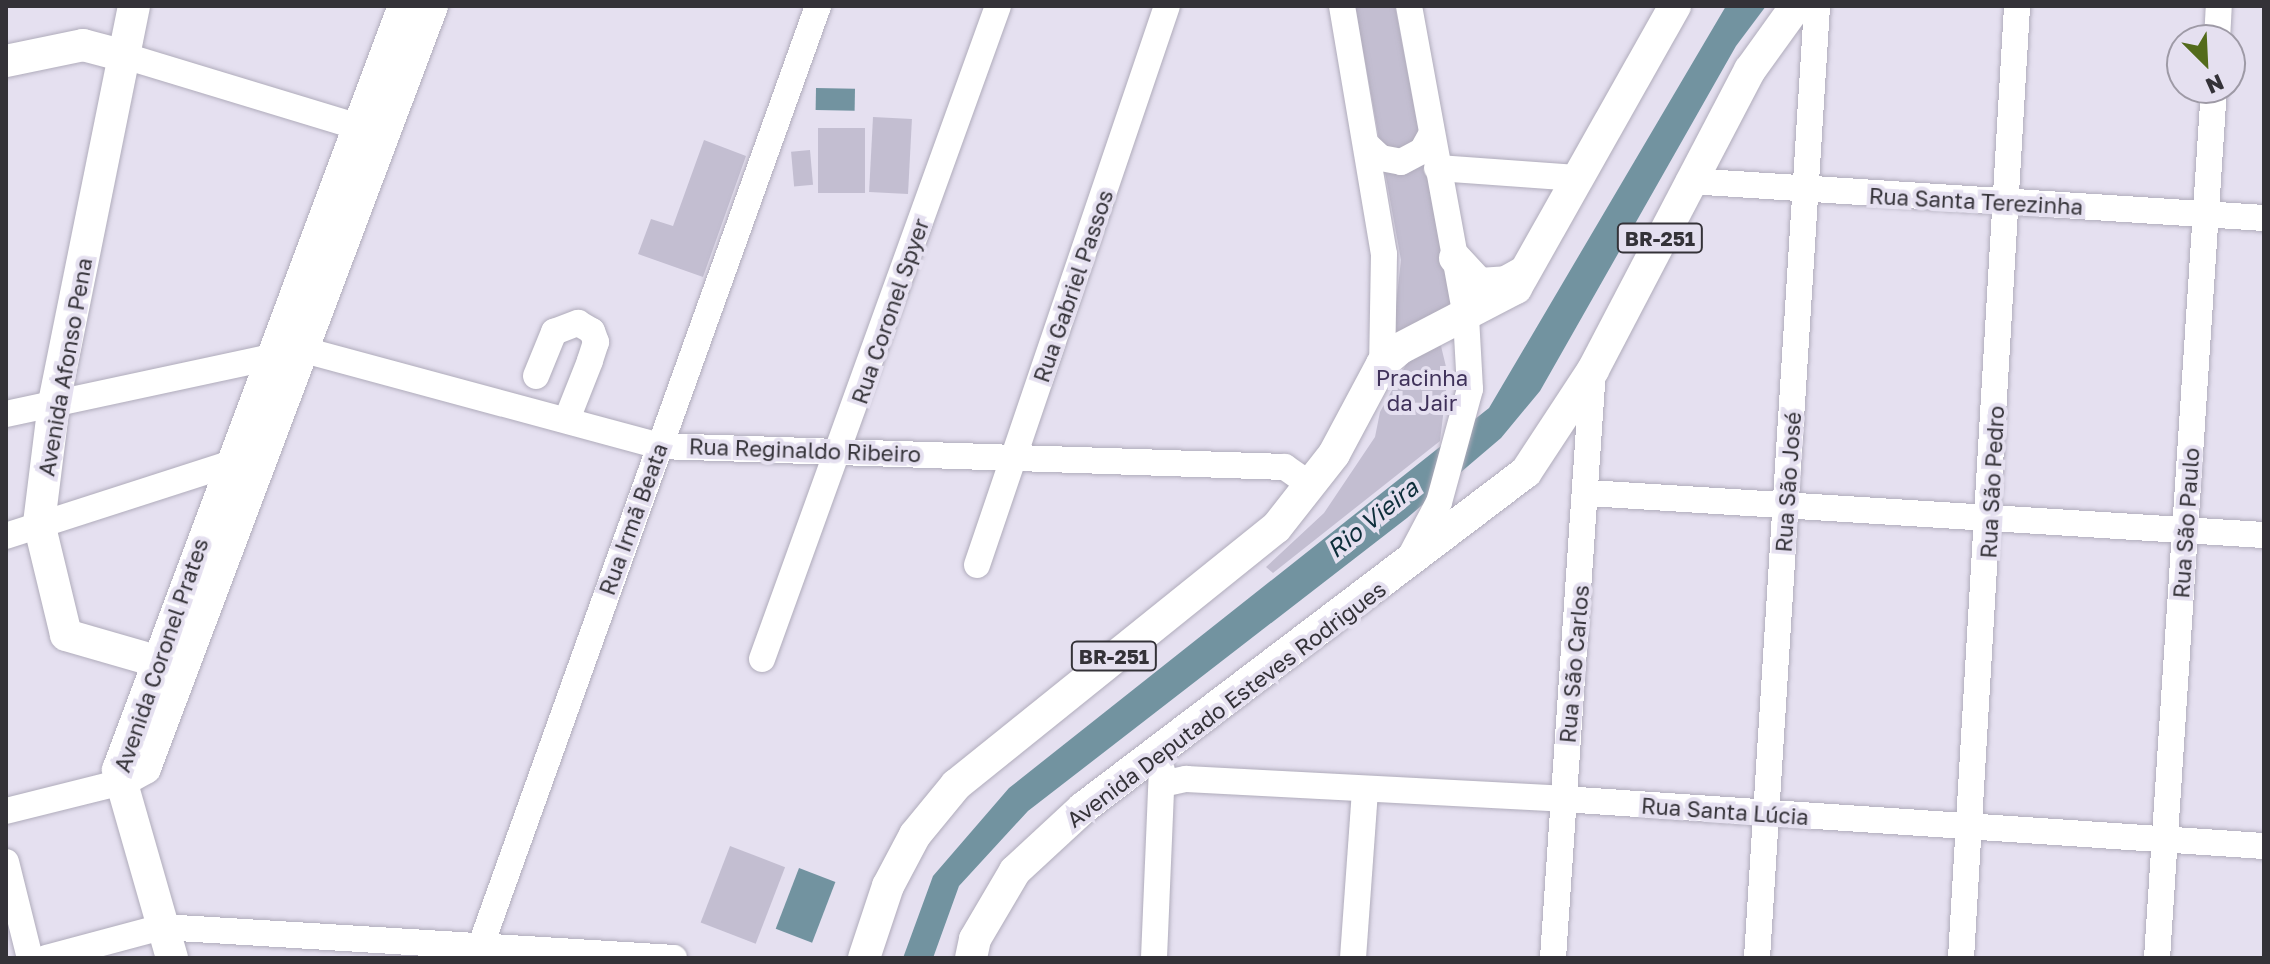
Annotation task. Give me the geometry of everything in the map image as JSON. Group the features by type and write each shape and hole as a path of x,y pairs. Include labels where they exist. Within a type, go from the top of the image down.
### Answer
{"main road":[{"name":"Avenida Afonso Pena","path":"134,6 54,403 39,523 66,635 170,666"},
{"name":"Avenida Coronel Prates","path":"170,666 229,464 289,353 359,127 404,6"},
{"name":"Avenida Coronel Prates","path":"118,783 120,760 170,666 289,353 432,6"},
{"name":"BR-251","path":"864,958 888,886 915,835 956,785 1276,528 1311,485 1382,364 1399,349 1509,295 1529,270 1675,6"},
{"name":"Avenida Deputado Esteves Rodrigues","path":"976,952 1015,871 1083,808 1404,569 1526,472 1593,370 1689,181 1750,70 1796,6"},
{"path":"6,61 83,45 125,56"},
{"path":"1455,258 1479,284 1506,282 1529,270"},
{"path":"118,783 172,958"}],"street":[{"name":"Rua Irmã Beata","path":"482,942 818,6"},
{"name":"Rua Coronel Spyer","path":"762,659 841,451 998,6"},
{"name":"Rua Gabriel Passos","path":"977,565 1167,6"},
{"path":"1342,6 1384,254 1382,364"},
{"name":"Avenida Deputado Esteves Rodrigues","path":"1404,569 1439,502 1470,389 1466,317 1409,6"},
{"name":"Rua São José","path":"1757,958 1817,6"},
{"name":"Rua São Pedro","path":"1961,958 1990,518 2017,6"},
{"path":"125,56 359,127"},
{"name":"Rua São Paulo","path":"2157,958 2213,104"},
{"path":"1368,146 1381,158 1401,162 1422,151 1431,135"},
{"path":"1437,168 1578,178"},
{"name":"Rua Santa Terezinha","path":"1689,181 1807,191 2264,218"},
{"path":"536,376 554,332 578,323 592,331 596,342 567,419"},
{"path":"6,414 289,353"},
{"name":"Rua Reginaldo Ribeiro","path":"289,353 567,419 659,446 1285,467 1311,485"},
{"name":"Rua São Carlos","path":"1553,958 1588,493 1593,370"},
{"path":"6,536 229,464"},
{"path":"1588,493 2264,535"},
{"path":"1154,958 1174,781 1159,750"},
{"name":"Rua Santa Lúcia","path":"1174,781 1563,799 2264,846"},
{"path":"6,811 118,783"},
{"path":"1353,958 1365,790"},
{"path":"6,862 30,958"},
{"path":"46,958 162,927 482,942 674,958"}],"green space":[{"path":"1355,6 1395,6 1453,312 1391,349 1401,260"},
{"path":"873,117 912,119 908,194 869,192"},
{"path":"818,128 865,128 865,193 818,193"},
{"path":"704,140 746,156 703,277 638,254 651,219 673,226"},
{"path":"810,150 813,185 794,187 791,152"},
{"name":"Pracinha da Jair","path":"1428,345 1441,346 1448,375 1440,441 1273,573 1266,567 1324,513 1375,437 1380,412 1413,352"},
{"path":"730,846 785,867 756,944 701,923"}],"water":[{"name":"Rio Vieira","path":"1726,6 1766,6 1736,46 1540,391 1501,438 1407,518 1028,811 959,886 933,958 903,958 933,876 1009,788 1489,408"},
{"path":"816,88 855,89 855,111 816,110"},
{"path":"799,868 835,882 812,943 776,929"}]}
